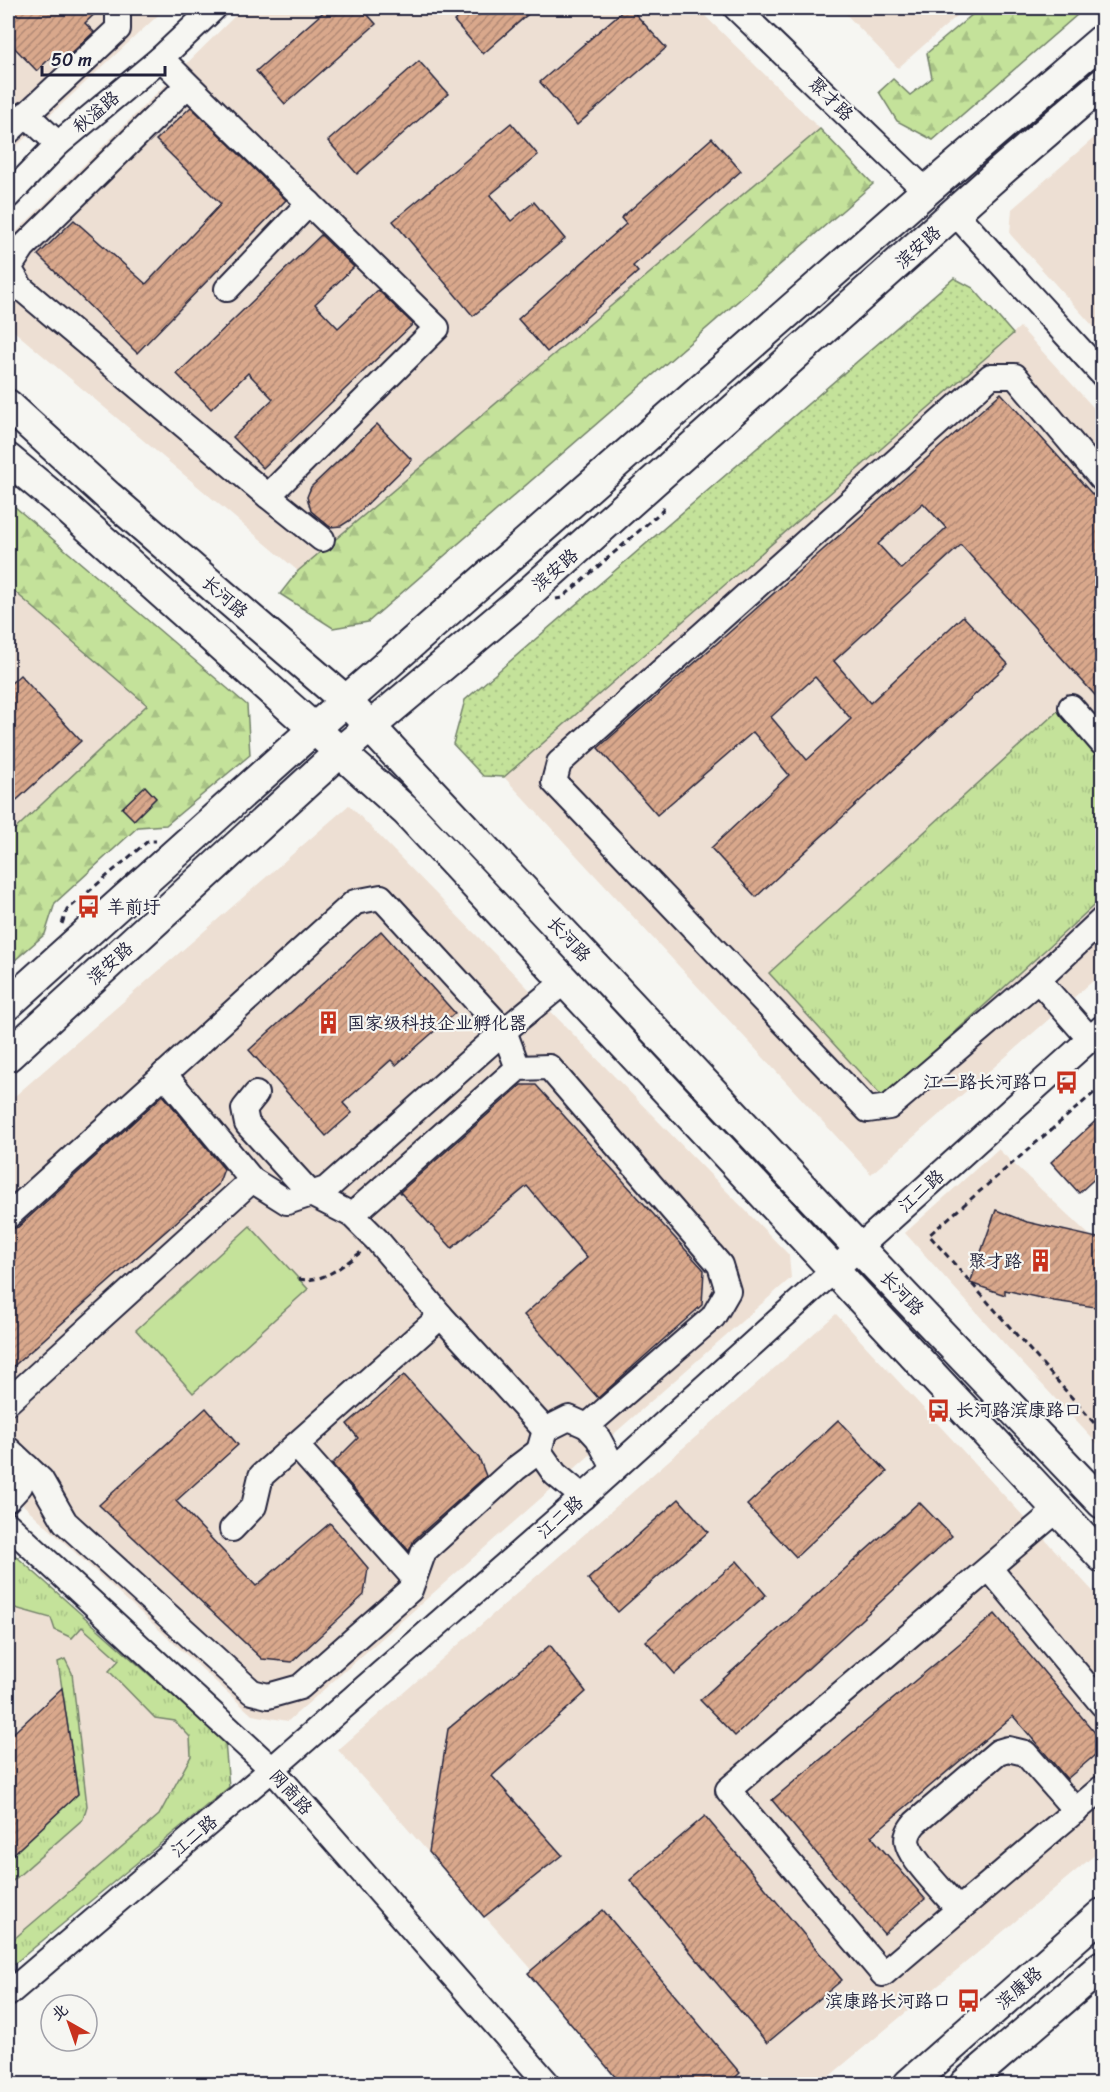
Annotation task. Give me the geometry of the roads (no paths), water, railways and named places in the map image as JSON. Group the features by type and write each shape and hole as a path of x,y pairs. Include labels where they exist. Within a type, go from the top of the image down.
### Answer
{"main road":[{"name":"滨安路","path":"8,1004 315,728 926,191 1102,40"},
{"name":"滨安路","path":"8,1056 341,751 515,605 1001,171 1102,84"},
{"name":"长河路","path":"8,405 117,504 346,701 858,1247 1102,1503"},
{"name":"长河路","path":"8,459 68,509 341,751 406,812 1102,1557"},
{"name":"滨康路","path":"909,2085 1102,1914"},
{"path":"965,2085 1102,1966"}],"street":[{"path":"8,132 118,29 118,8"},
{"name":"秋溢路","path":"8,196 58,144 161,58 214,8"},
{"name":"聚才路","path":"736,8 926,191"},
{"path":"161,58 437,328 268,496"},
{"path":"188,85 22,248 9,268 21,288 322,539"},
{"path":"26,114 58,144"},
{"path":"227,289 309,203"},
{"path":"955,213 1102,375"},
{"path":"1102,478 1015,376 991,376 560,764 554,782 868,1110 889,1107 1038,980 1102,920"},
{"path":"1071,707 1102,742"},
{"path":"8,1216 355,902 381,897 504,1031 518,1068"},
{"path":"1038,980 1096,1034"},
{"path":"164,1074 252,1180 287,1202 327,1189 504,1031 565,981"},
{"name":"江二路","path":"8,1994 272,1769 583,1497 1096,1034"},
{"path":"352,1215 518,1068 549,1067 720,1265 728,1291 713,1317 587,1426"},
{"path":"256,1094 244,1109 247,1124 311,1194 352,1215 377,1240 542,1440 555,1474 583,1497"},
{"path":"8,1402 252,1180"},
{"path":"232,1529 254,1506 261,1476 441,1316"},
{"path":"17,1470 41,1480 65,1522 252,1692 268,1696 300,1687 410,1590 424,1551 514,1469 542,1440 569,1418 587,1426 598,1438 614,1468"},
{"path":"296,1445 414,1578"},
{"path":"8,1449 17,1470 20,1486 8,1499"},
{"path":"1058,1509 728,1790 883,1974 1102,1788"},
{"name":"网商路","path":"8,1525 272,1769 548,2085"},
{"path":"990,1569 1102,1704"},
{"path":"959,1910 913,1856 907,1843 908,1832 915,1822 998,1752 1008,1749 1025,1752 1076,1811"}],"place":[{"name":"羊前圩","path":"89,907"},
{"name":"国家级科技企业孵化器","path":"329,1023"},
{"name":"江二路长河路口","path":"1067,1082"},
{"name":"聚才路","path":"1040,1261"},
{"name":"长河路滨康路口","path":"938,1410"},
{"name":"滨康路长河路口","path":"969,2001"}]}
